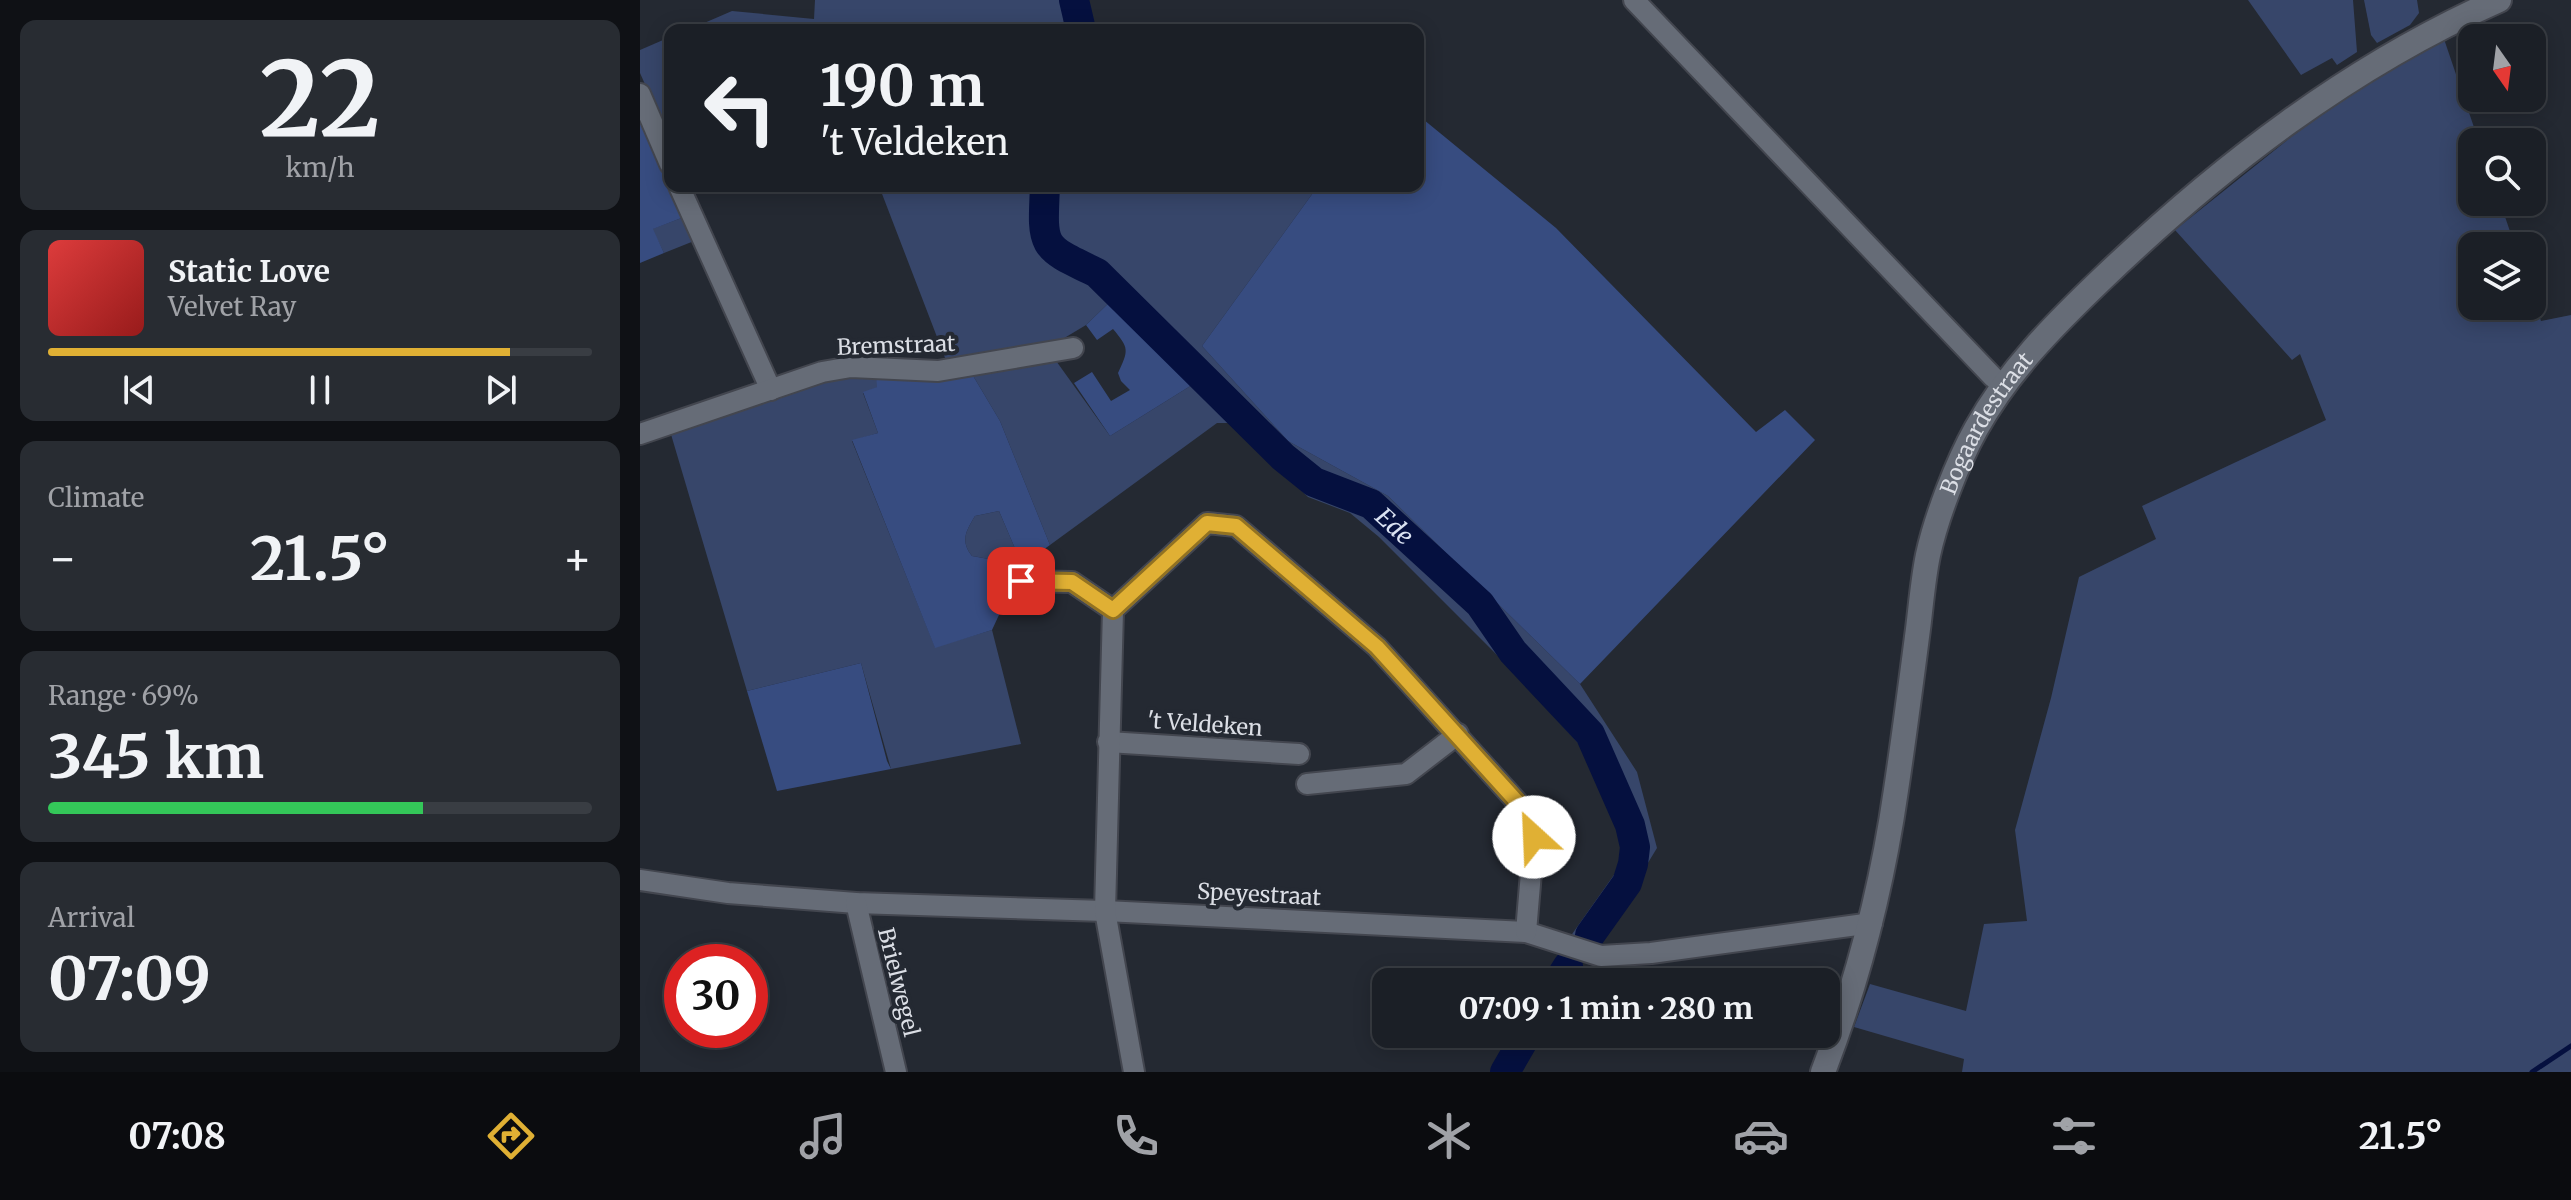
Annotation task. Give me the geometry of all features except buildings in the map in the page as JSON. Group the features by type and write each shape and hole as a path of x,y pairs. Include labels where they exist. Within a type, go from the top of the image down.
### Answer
{"street":[{"path":"1634,0 2004,386"},
{"name":"Bogaardestraat","path":"1823,1072 1872,923 1895,794 1928,554 1946,499 1976,429 2040,340 2135,248 2267,136 2370,66 2499,0"},
{"path":"640,94 664,150"},
{"path":"682,192 771,390"},
{"name":"Bremstraat","path":"640,434 822,372 851,367 938,371 1073,348"},
{"path":"1134,1072 1105,911 1113,610 1207,523 1236,526 1377,647 1528,814 1534,837 1526,932"},
{"path":"1021,581 1072,582 1113,610"},
{"path":"1307,784 1406,774 1458,734"},
{"name":"'t Veldeken","path":"1108,742 1299,754"},
{"name":"Speyestraat","path":"640,880 728,893 856,903 1105,911 1526,932 1601,956 1651,953 1872,923"},
{"name":"Brielwegel","path":"856,903 896,1072"}],"shaded area":[{"path":"815,0 1061,0 1064,24 702,24 732,11 814,19"},
{"path":"2248,0 2353,0 2357,52 2337,65 2332,58 2301,75"},
{"path":"2364,0 2417,0 2419,13 2410,25 2377,43 2371,35"},
{"path":"2444,39 2458,80 2458,112 2469,112 2474,128 2458,128 2458,216 2505,216 2510,232 2458,232 2458,320 2541,321 2571,315 2571,1072 1962,1072 1964,1059 1854,1027 1870,984 1966,1011 1984,924 2027,921 2015,830 2051,698 2079,577 2156,539 2142,506 2326,420 2300,354 2292,360 2175,230 2291,137 2364,85"},
{"path":"664,40 664,127 640,73 640,50"},
{"path":"640,113 664,170 664,192 673,192 684,217 653,229 664,253 640,263"},
{"path":"1424,120 1556,228 1756,432 1785,410 1815,440 1580,684 1388,496 1288,441 1202,346 1314,192 1424,192"},
{"path":"881,192 1035,192 1034,227 1040,247 1053,260 1079,271 1116,296 1086,325 1051,346 947,363"},
{"path":"1053,192 1314,192 1202,346 1288,441 1388,496 1580,684 1637,772 1657,848 1598,945 1570,937 1628,855 1580,745 1503,661 1379,537 1350,513 1308,497 1232,423 1217,423 1050,545 1000,421 972,374 1054,358 1110,436 1200,380 1183,363 1194,353 1135,295 1067,247 1057,236 1051,219"},
{"path":"684,217 694,241 664,253 652,229"},
{"path":"1116,296 1200,380 1110,436 1074,383 1092,372 1111,401 1130,390 1118,373 1126,350 1122,341 1113,329 1097,340 1086,325"},
{"path":"876,374 878,387 863,393 878,433 852,441 935,647 992,630 1021,744 891,769 861,663 747,691 670,431 829,378"},
{"path":"876,374 972,374 1000,421 1050,545 1022,565 999,511 975,516 966,536 966,546 972,556 994,560 1017,576 992,630 935,648 852,440 878,433 863,392 877,387"},
{"path":"999,511 1022,565 1017,576 994,560 972,556 966,546 967,531 975,516"},
{"path":"861,663 891,769 777,791 747,691"}],"waterway":[{"name":"Ede","path":"1074,0 1080,24"},
{"name":"Ede","path":"1045,192 1045,234 1055,250 1097,273 1283,457 1314,482 1371,504 1480,604 1513,652 1590,734 1630,825 1635,847 1627,883 1590,935"},
{"path":"2532,1072 2571,1046"},
{"name":"Ede","path":"1505,1072 1519,1048"}],"route":[{"path":"1021,581 1072,582 1113,610 1207,523 1236,526 1377,647 1528,814 1534,837"}]}
